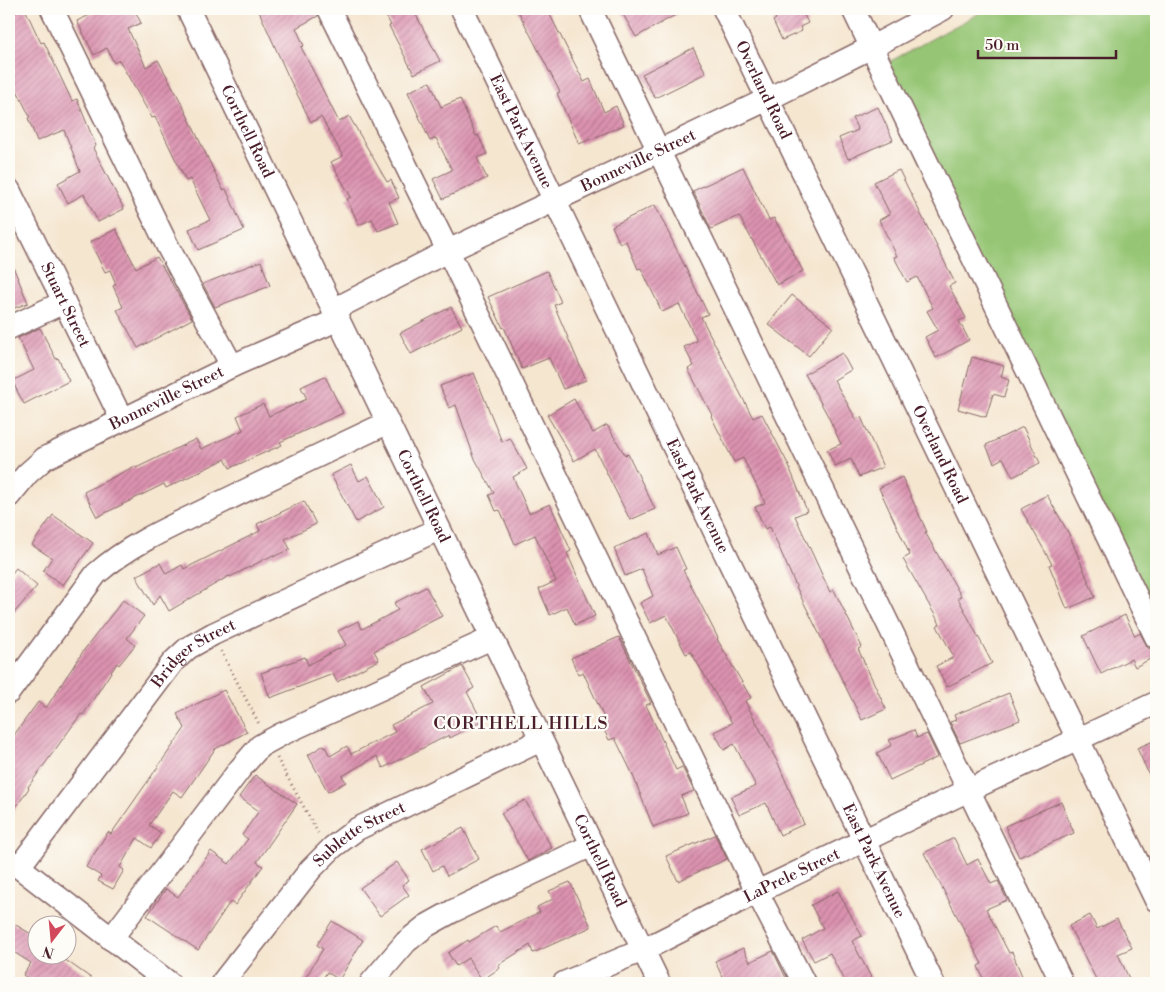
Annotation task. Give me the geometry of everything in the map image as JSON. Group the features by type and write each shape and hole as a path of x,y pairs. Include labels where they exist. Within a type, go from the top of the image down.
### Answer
{"street":[{"path":"52,9 168,247 232,366"},
{"name":"Corthell Road","path":"188,9 659,983"},
{"path":"329,9 448,251 757,892 804,983"},
{"name":"East Park Avenue","path":"462,9 933,983"},
{"path":"590,9 1062,983"},
{"name":"Overland Road","path":"724,9 1156,900"},
{"path":"853,9 1156,637"},
{"name":"Bonneville Street","path":"9,496 26,474 45,458 335,315 448,251 768,99 943,9"},
{"name":"Stuart Street","path":"9,193 122,420"},
{"path":"9,328 64,302"},
{"path":"9,692 96,574 114,558 201,512 387,422"},
{"name":"Bridger Street","path":"14,864 173,662 188,648 210,635 439,529"},
{"path":"112,939 240,769 260,746 282,734 492,638"},
{"name":"LaPrele Street","path":"564,983 642,950 757,892 969,790 1156,703"},
{"name":"Sublette Street","path":"222,983 311,868 332,847 357,828 541,740"},
{"path":"371,983 406,942 426,926 452,911 592,845"},
{"path":"14,864 169,983"}],"green space":[{"path":"987,9 1156,9 1156,650 876,69"}],"building":[{"path":"9,9 25,9 41,43 44,42 72,101 77,99 96,146 93,148 124,209 98,222 84,194 68,203 58,183 80,171 64,130 37,141 28,118 30,117 9,74"},
{"path":"102,9 134,9 141,23 128,29 146,67 158,60 181,102 223,190 226,189 244,230 198,250 189,229 210,220 190,179 186,181 155,117 152,118 119,60 114,63 107,48 94,55 77,21"},
{"path":"258,9 316,9 318,16 296,28 304,46 301,47 339,122 349,116 387,182 391,180 399,198 389,202 398,223 378,231 372,219 359,225 347,199 351,197 331,162 343,156 321,117 311,122"},
{"path":"382,9 413,9 440,61 414,74"},
{"path":"517,9 547,9 584,82 590,79 604,112 616,106 624,125 579,144 557,93 560,92"},
{"path":"620,9 686,9 636,37"},
{"path":"771,9 801,9 808,23 800,27 802,31 782,40 773,21 776,19"},
{"path":"693,48 706,73 655,98 642,74"},
{"path":"430,82 441,107 460,99 476,136 478,135 487,154 477,158 487,178 443,199 433,179 452,170 436,138 430,141 408,92"},
{"path":"878,107 893,140 848,159 839,138 858,130 852,118"},
{"path":"743,167 769,220 774,218 803,271 777,285 739,216 711,229 693,191"},
{"path":"899,170 955,283 949,286 966,318 959,321 969,340 936,358 925,337 938,330 927,311 933,308 917,277 907,282 894,257 897,256 879,220 890,214 874,182"},
{"path":"655,205 708,314 701,317 753,418 762,414 788,464 807,511 795,516 830,592 834,590 862,647 858,649 886,709 862,720 799,593 770,527 765,529 755,507 765,503 743,458 734,462 688,369 694,366 684,347 697,341 679,304 662,312 641,268 638,269 626,241 620,244 612,226"},
{"path":"116,229 136,268 157,257 192,319 138,348 117,310 123,307 113,286 116,284 110,270 105,272 90,242"},
{"path":"9,257 28,303 9,310"},
{"path":"261,261 270,286 215,307 203,284"},
{"path":"547,271 561,302 554,305 586,380 563,389 549,358 522,369 504,327 488,297"},
{"path":"792,295 833,327 809,356 768,324"},
{"path":"451,307 462,327 411,354 400,333"},
{"path":"40,328 69,381 24,404 12,381 34,370 18,338"},
{"path":"842,353 851,370 834,380 856,419 861,417 883,467 859,477 851,459 835,466 827,450 841,444 805,374"},
{"path":"972,357 1004,366 1001,377 1009,380 1004,397 993,394 986,417 958,409"},
{"path":"474,373 502,442 510,438 527,469 513,477 529,513 550,504 571,551 567,553 595,616 575,625 567,607 550,615 539,589 556,581 535,535 515,544 500,510 496,511 489,495 494,493 474,457 456,405 449,408 440,386"},
{"path":"325,376 343,413 280,442 282,445 230,468 225,459 166,488 164,484 97,517 84,492 135,466 136,468 196,439 201,449 243,430 237,416 263,404 269,416 307,399 301,387"},
{"path":"574,399 593,433 607,425 625,455 628,454 655,509 630,520 595,449 574,461 547,415"},
{"path":"1023,427 1040,463 1013,477 1003,458 994,463 986,445"},
{"path":"351,465 359,481 368,476 384,507 356,522 331,475"},
{"path":"902,477 927,532 925,532 961,596 958,598 992,663 947,687 936,666 954,657 937,626 940,624 903,559 910,555 879,488"},
{"path":"1047,495 1069,534 1095,597 1067,609 1049,565 1052,564 1021,509"},
{"path":"304,501 316,524 285,539 290,549 229,576 169,611 160,595 153,605 136,576 160,563 166,574 182,565 184,569 260,531 257,524"},
{"path":"53,515 93,543 63,585 43,571 52,558 32,545"},
{"path":"649,533 658,555 676,547 686,569 683,570 717,639 751,698 745,701 778,763 804,824 780,835 766,803 739,815 731,797 756,786 734,744 724,750 714,732 732,723 691,652 686,654 666,615 650,623 640,603 653,596 642,569 625,576 614,548"},
{"path":"16,568 37,586 9,619 9,577"},
{"path":"426,587 442,616 374,651 379,660 337,682 333,674 270,698 261,673 305,657 308,665 346,645 338,631 358,621 362,629 398,610 394,603"},
{"path":"123,600 144,616 127,638 135,645 119,665 117,663 83,715 81,714 28,787 9,818 9,742 38,702 46,708 84,650"},
{"path":"1125,615 1135,636 1140,633 1148,648 1156,650 1156,656 1135,667 1131,659 1101,674 1083,636"},
{"path":"619,637 651,703 646,705 676,770 682,767 694,791 681,796 688,813 653,827 632,773 615,738 609,740 602,726 607,724 583,672 578,674 571,658"},
{"path":"462,666 474,688 467,692 482,721 450,738 449,735 383,768 377,756 342,776 346,782 328,792 308,755 324,745 330,756 347,746 351,754 395,732 391,725 433,704 424,687"},
{"path":"224,690 247,732 215,749 182,797 173,791 149,825 161,833 151,848 137,838 120,867 124,870 113,889 98,881 101,876 86,867 108,832 111,834 185,728 177,714"},
{"path":"1009,693 1020,720 960,743 950,722 956,720 954,715"},
{"path":"914,730 917,738 927,734 938,757 890,780 877,753 892,745 889,740"},
{"path":"1156,740 1156,790 1137,748"},
{"path":"255,775 297,804 257,862 263,866 235,905 230,902 198,950 147,916 166,889 178,897 211,851 229,864 248,839 242,835 259,811 239,797"},
{"path":"525,800 552,848 528,861 501,813"},
{"path":"1061,802 1074,833 1019,857 1005,826"},
{"path":"463,828 479,859 447,876 442,866 433,871 422,849"},
{"path":"715,835 727,859 678,881 666,856"},
{"path":"954,838 967,865 978,859 991,884 998,881 1007,900 986,909 1009,953 1012,952 1025,983 985,983 978,966 982,964 924,853"},
{"path":"397,862 409,880 402,885 409,895 380,916 360,888"},
{"path":"570,882 591,927 533,953 530,945 498,965 500,968 482,980 468,958 456,966 448,953 468,940 469,942 496,926 500,932 540,912 537,907 553,899 549,891"},
{"path":"838,891 862,936 852,941 874,983 845,983 830,953 814,961 802,940 823,928 811,905"},
{"path":"1090,915 1097,929 1117,919 1132,948 1118,954 1131,983 1098,983 1069,926"},
{"path":"9,921 28,932 28,961 9,949"},
{"path":"332,921 363,940 339,980 327,972 320,983 302,983 323,949 317,945"},
{"path":"743,948 750,962 773,951 786,978 776,983 769,983 767,978 756,983 725,983 715,961"},
{"path":"30,964 71,964 98,983 35,983 23,975"}],"district":[{"name":"CORTHELL HILLS","path":"521,723"}]}
